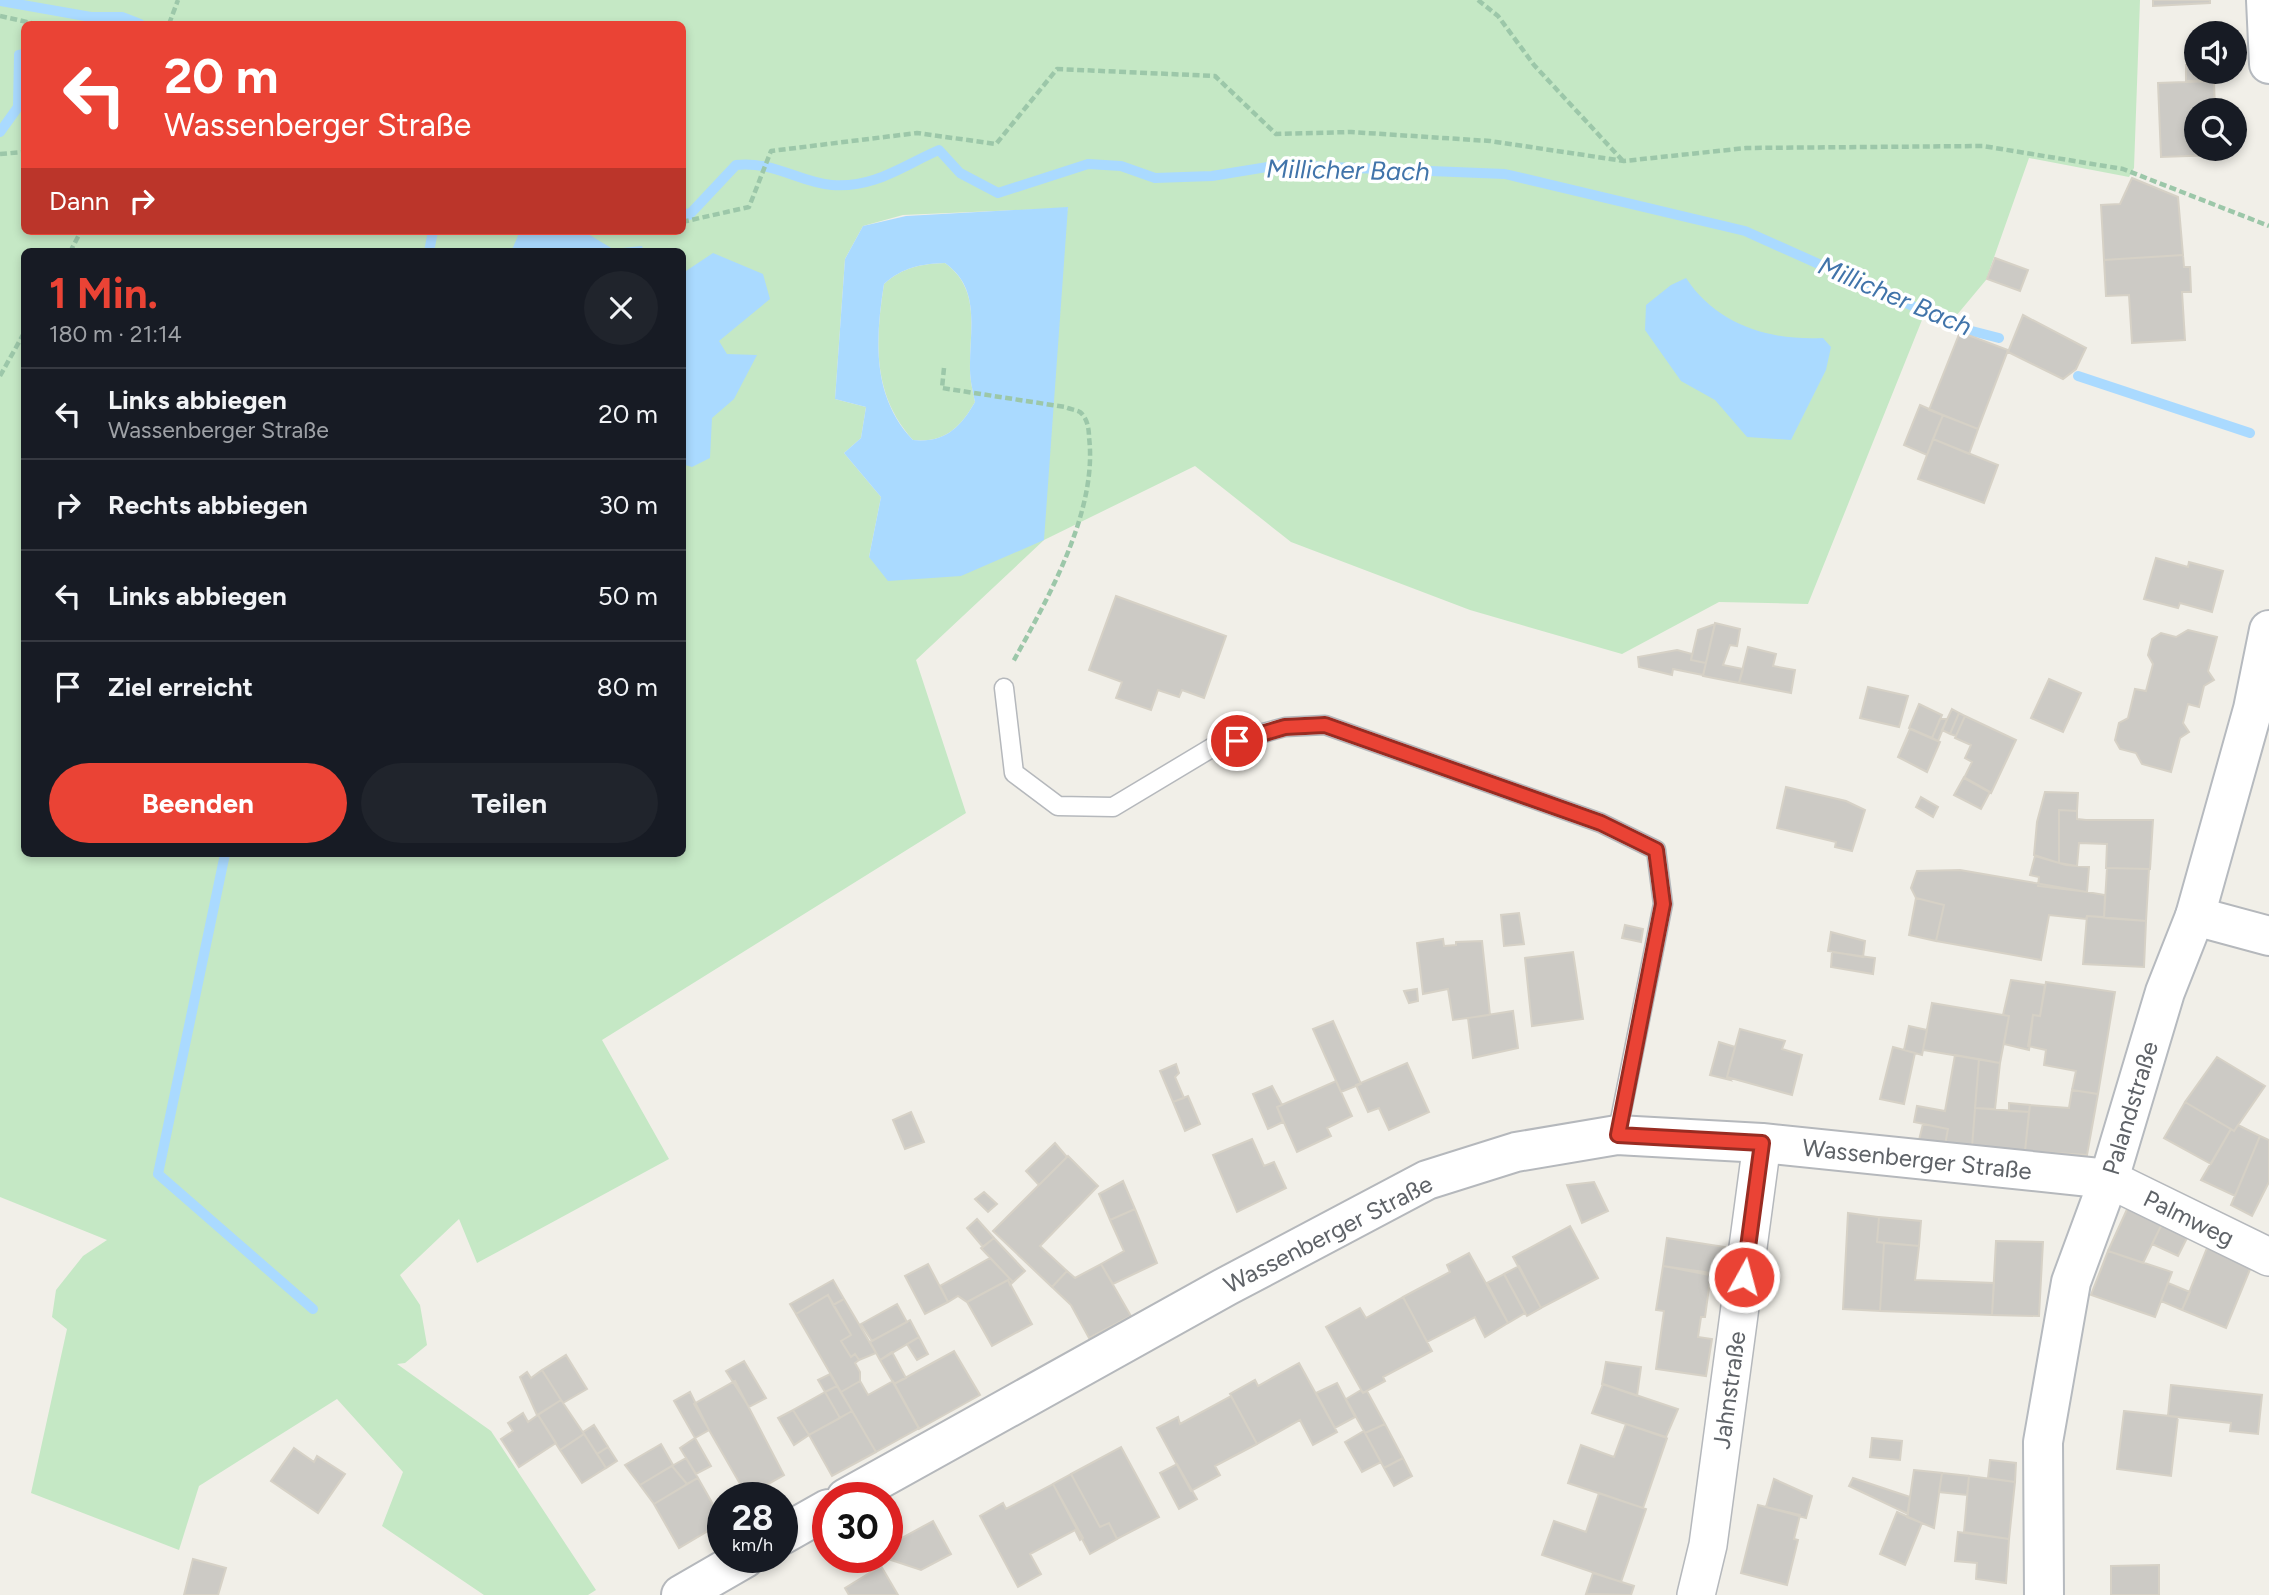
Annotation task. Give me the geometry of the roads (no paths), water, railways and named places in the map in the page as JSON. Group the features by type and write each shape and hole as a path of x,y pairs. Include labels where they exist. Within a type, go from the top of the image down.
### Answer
{"street":[{"path":"2266,0 2269,64"},
{"name":"Palandstraße","path":"2044,1595 2043,1442 2071,1282 2109,1179 2165,992 2195,916 2253,709 2269,630"},
{"path":"2195,916 2269,936"},
{"name":"Wassenberger Straße","path":"875,1482 1227,1286 1427,1180 1516,1152 1618,1135 1762,1143 2109,1179"},
{"name":"Jahnstraße","path":"1696,1595 1708,1545 1762,1143"},
{"name":"Palmweg","path":"2109,1179 2269,1257"},
{"path":"681,1595 719,1573"}],"lane":[{"path":"1004,688 1014,774 1058,806 1113,807 1213,747 1285,727 1325,725 1601,823 1656,850 1663,904 1618,1135"}],"water":[{"path":"1068,207 1044,540 961,576 888,581 869,557 881,497 844,453 861,438 866,407 835,399 845,259 863,226 906,216","holes":["945,263 957,273 969,298 971,312 970,374 975,402 950,432 934,439 913,440 900,423 883,387 878,347 884,284 905,270 928,264"]},
{"path":"518,235 590,235 611,248 513,248"},
{"path":"713,253 763,274 770,299 719,341 727,354 757,355 734,399 712,418 710,458 692,467 686,465 686,271"},
{"path":"1686,278 1698,294 1728,318 1764,332 1783,336 1823,338 1831,347 1826,370 1791,440 1747,437 1715,400 1681,381 1645,330 1646,305 1671,285"}],"waterway":[{"name":"Millicher Bach","path":"0,1 91,17 122,17 132,21"},
{"path":"0,132 18,107 21,55"},
{"name":"Millicher Bach","path":"686,214 689,215 736,165 763,166 820,183 847,185 888,175 939,150 960,173 998,193 1088,164 1121,166 1155,178 1212,176 1280,165 1505,174 1745,231 1964,329 1999,338"},
{"path":"430,248 432,235"},
{"name":"Millicher Bach","path":"2078,376 2250,433"},
{"path":"224,857 158,1174 313,1309"}]}
